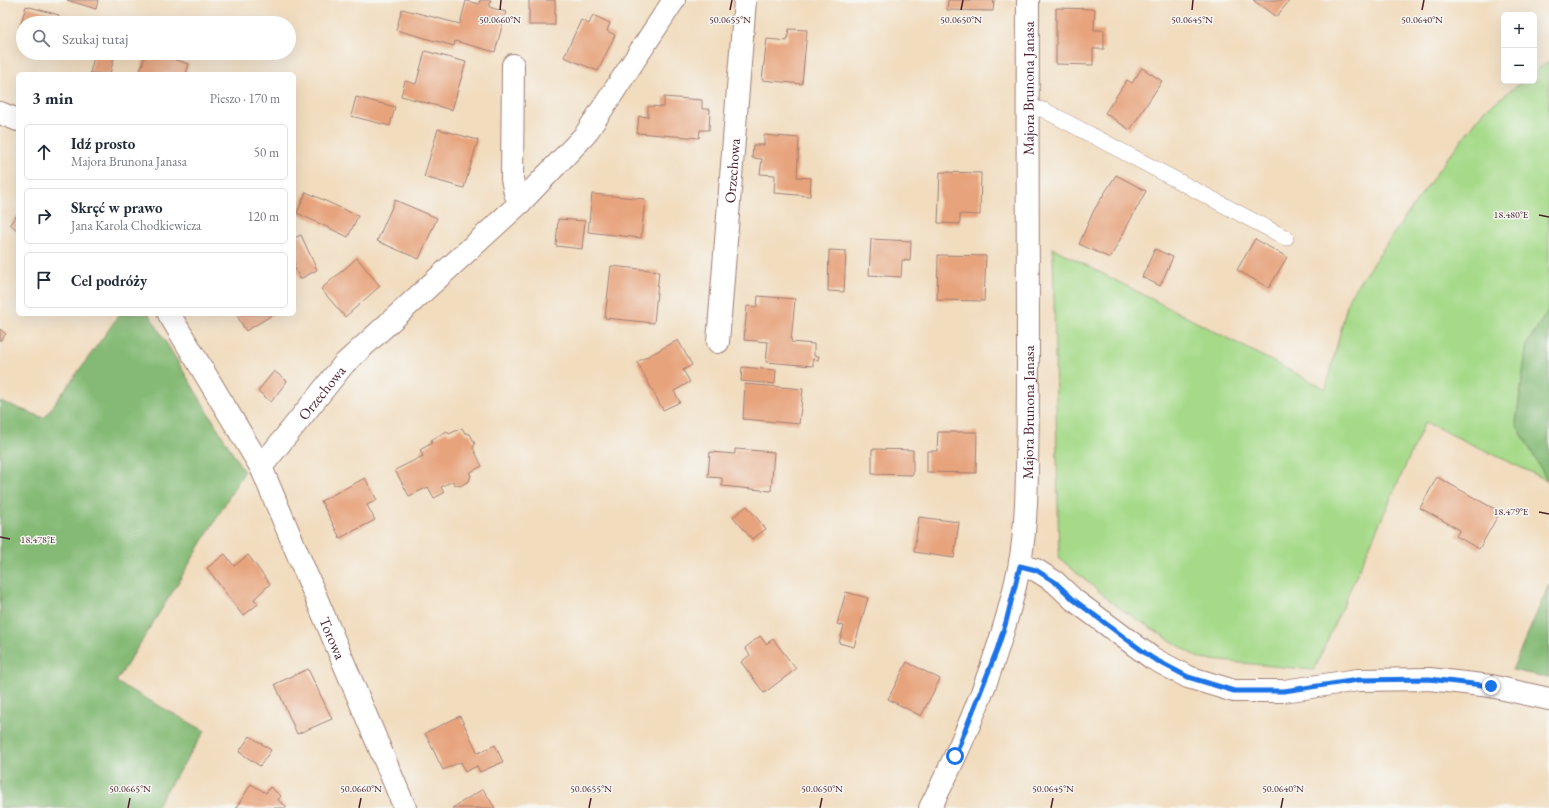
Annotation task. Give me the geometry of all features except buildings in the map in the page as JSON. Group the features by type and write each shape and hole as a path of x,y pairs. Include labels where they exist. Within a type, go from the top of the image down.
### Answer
{"street":[{"name":"Orzechowa","path":"261,467 344,364 520,203 585,135 674,0"},
{"name":"Orzechowa","path":"718,342 745,0"},
{"name":"Majora Brunona Janasa","path":"930,808 955,756 987,676 1006,622 1020,566 1025,530 1027,490 1029,107 1028,0"},
{"path":"513,65 512,179 515,193 520,203"},
{"path":"0,113 16,119"},
{"path":"170,316 261,467"},
{"name":"Torowa","path":"261,467 405,808"},
{"path":"1020,566 1036,570 1055,582 1074,600 1152,658 1188,677 1234,691 1284,691 1358,680 1429,679 1491,686 1549,699"}],"lane":[{"path":"1029,107 1044,110 1286,238"}],"green space":[{"path":"1549,61 1549,309 1527,344 1516,423 1547,480 1425,422 1314,670 1200,659 1119,608 1059,558 1053,248 1326,389 1349,297 1445,161 1485,110 1519,84 1537,84 1537,70"},
{"path":"1549,309 1549,483 1516,424 1527,344"},
{"path":"119,316 150,316 244,472 173,591 116,682 205,731 155,808 0,808 0,401 44,418"},
{"path":"1549,585 1549,678 1512,670"}],"route":[{"path":"955,756 997,650 1006,622 1020,566 1036,570 1055,582 1074,600 1152,658 1188,677 1234,691 1284,691 1358,680 1429,679 1491,686"}]}
